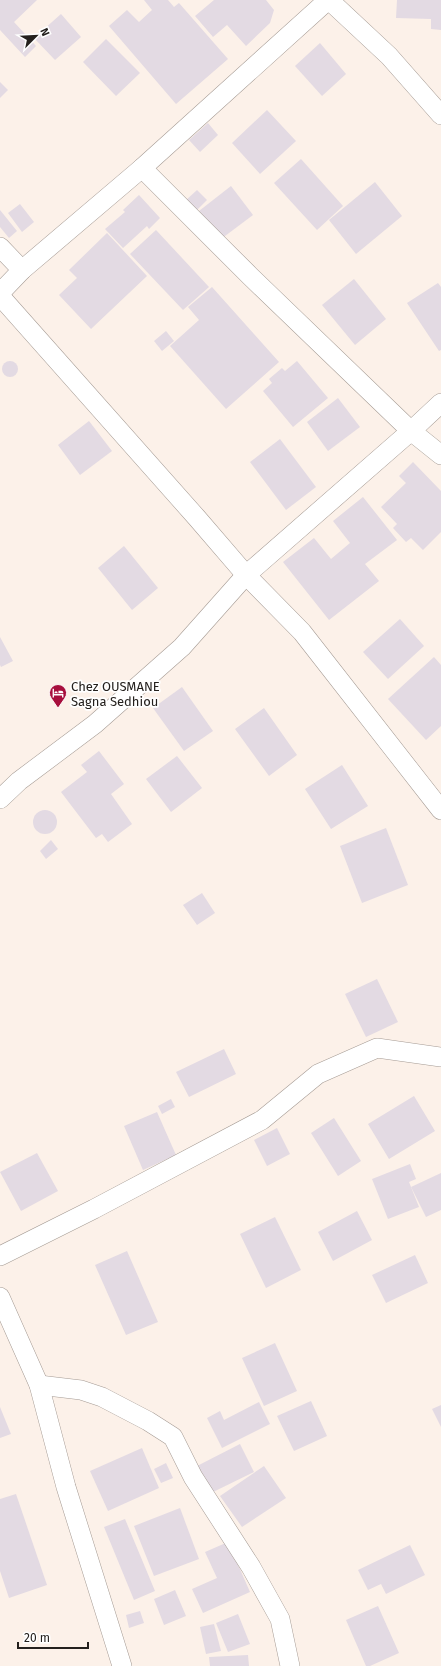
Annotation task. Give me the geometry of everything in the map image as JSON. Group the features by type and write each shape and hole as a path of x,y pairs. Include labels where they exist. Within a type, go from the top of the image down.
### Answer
{"street":[{"path":"0,292 22,270 142,168 328,0 389,56 441,115"},
{"path":"142,168 250,276 411,431 441,455"},
{"path":"0,247 22,270"},
{"path":"0,296 246,575 302,632 441,810"},
{"path":"0,799 19,781 95,724 182,647 246,575 441,403"},
{"path":"0,1256 94,1209 262,1120 318,1074 377,1048 441,1057"},
{"path":"0,1297 40,1385 66,1487 122,1666"},
{"path":"40,1385 81,1390 102,1397 148,1421 172,1437 193,1477 251,1567 280,1618 290,1666"}],"building":[{"path":"0,0 37,0 14,22 36,46 25,57 0,30"},
{"path":"144,0 168,0 174,7 179,3 228,59 176,104 109,26 127,10 139,22 152,10"},
{"path":"214,0 266,0 274,10 270,23 246,46 227,25 213,37 195,16"},
{"path":"397,0 441,0 441,30 431,29 431,19 396,18"},
{"path":"61,14 81,37 55,60 34,38"},
{"path":"106,39 140,73 116,96 83,62"},
{"path":"320,43 346,74 322,96 295,66"},
{"path":"0,82 8,90 0,98"},
{"path":"267,110 296,141 260,174 232,143"},
{"path":"208,123 218,135 200,152 189,140"},
{"path":"301,159 343,206 317,230 274,183"},
{"path":"375,182 402,216 356,254 329,220"},
{"path":"231,186 253,215 221,239 199,211"},
{"path":"197,190 207,200 195,212 185,201"},
{"path":"139,195 160,218 149,229 147,226 123,248 105,229 125,212 123,210"},
{"path":"20,204 34,222 22,232 8,213"},
{"path":"0,210 17,231 9,238 0,227"},
{"path":"156,230 209,287 183,310 130,254"},
{"path":"107,233 147,276 91,329 59,295 77,278 69,270"},
{"path":"354,279 386,319 355,345 322,305"},
{"path":"438,283 441,287 441,350 439,351 407,303"},
{"path":"212,287 279,362 226,409 170,346 199,320 188,307"},
{"path":"166,331 174,341 162,351 154,341"},
{"path":"7,361 13,361 18,366 16,375 13,377 7,377 2,372 2,366"},
{"path":"297,361 328,398 293,427 263,391 272,383 269,379 282,368 285,371"},
{"path":"338,398 360,427 328,451 307,422"},
{"path":"89,421 112,451 80,475 58,445"},
{"path":"280,439 316,487 286,510 250,462"},
{"path":"413,462 441,491 441,532 423,550 411,538 406,542 393,528 397,524 381,507 406,483 399,476"},
{"path":"363,497 397,540 365,564 379,581 329,620 283,562 314,538 331,559 350,543 333,521"},
{"path":"124,546 158,588 132,610 98,568"},
{"path":"400,619 424,646 388,679 363,652"},
{"path":"0,637 13,661 1,667 0,665"},
{"path":"434,657 441,665 441,726 426,740 388,699"},
{"path":"182,687 213,731 184,751 153,708"},
{"path":"264,708 297,755 269,776 235,729"},
{"path":"99,751 124,784 111,794 132,824 108,842 102,834 96,838 61,792 87,772 81,765"},
{"path":"177,756 202,788 171,812 146,779"},
{"path":"342,765 368,806 331,829 305,789"},
{"path":"45,810 53,814 57,822 53,830 45,834 37,830 33,822 37,814"},
{"path":"386,828 408,885 362,903 340,846"},
{"path":"51,840 58,849 46,859 40,851"},
{"path":"202,893 215,913 197,925 183,905"},
{"path":"377,979 398,1022 366,1037 345,994"},
{"path":"224,1049 236,1074 189,1097 176,1072"},
{"path":"414,1096 435,1131 389,1159 368,1124"},
{"path":"171,1099 175,1107 162,1114 158,1106"},
{"path":"157,1112 176,1155 143,1170 124,1126"},
{"path":"334,1118 361,1161 338,1176 311,1133"},
{"path":"277,1128 290,1154 267,1166 254,1140"},
{"path":"37,1153 58,1191 21,1211 0,1172"},
{"path":"410,1164 416,1179 409,1182 419,1207 388,1219 372,1179"},
{"path":"441,1173 441,1210 426,1217 411,1187"},
{"path":"357,1211 372,1240 333,1261 318,1232"},
{"path":"275,1217 301,1270 266,1288 240,1234"},
{"path":"127,1251 158,1322 126,1335 95,1265"},
{"path":"415,1255 428,1283 386,1303 372,1275"},
{"path":"275,1343 297,1391 264,1406 242,1358"},
{"path":"311,1401 327,1436 294,1451 277,1416"},
{"path":"259,1402 270,1424 222,1448 207,1418 220,1411 224,1420"},
{"path":"441,1405 441,1427 432,1409"},
{"path":"0,1407 11,1434 0,1438"},
{"path":"240,1444 254,1472 211,1493 197,1466"},
{"path":"142,1448 159,1488 108,1511 90,1471"},
{"path":"166,1463 173,1478 161,1483 154,1469"},
{"path":"264,1466 286,1498 242,1527 220,1496"},
{"path":"16,1494 47,1585 9,1598 0,1571 0,1499"},
{"path":"180,1508 199,1559 154,1576 134,1526"},
{"path":"125,1519 155,1591 134,1600 104,1527"},
{"path":"228,1542 250,1592 203,1613 192,1589 217,1578 205,1552"},
{"path":"410,1545 425,1575 386,1594 381,1584 368,1590 358,1570"},
{"path":"175,1590 186,1616 164,1625 154,1599"},
{"path":"378,1606 399,1653 370,1666 366,1666 346,1620"},
{"path":"140,1611 144,1623 129,1628 126,1615"},
{"path":"238,1614 250,1644 228,1652 216,1623"},
{"path":"214,1624 221,1651 206,1654 200,1627"},
{"path":"248,1655 249,1666 210,1666 209,1657"}],"place":[{"name":"Chez OUSMANE Sagna Sedhiou","path":"58,708"}]}
